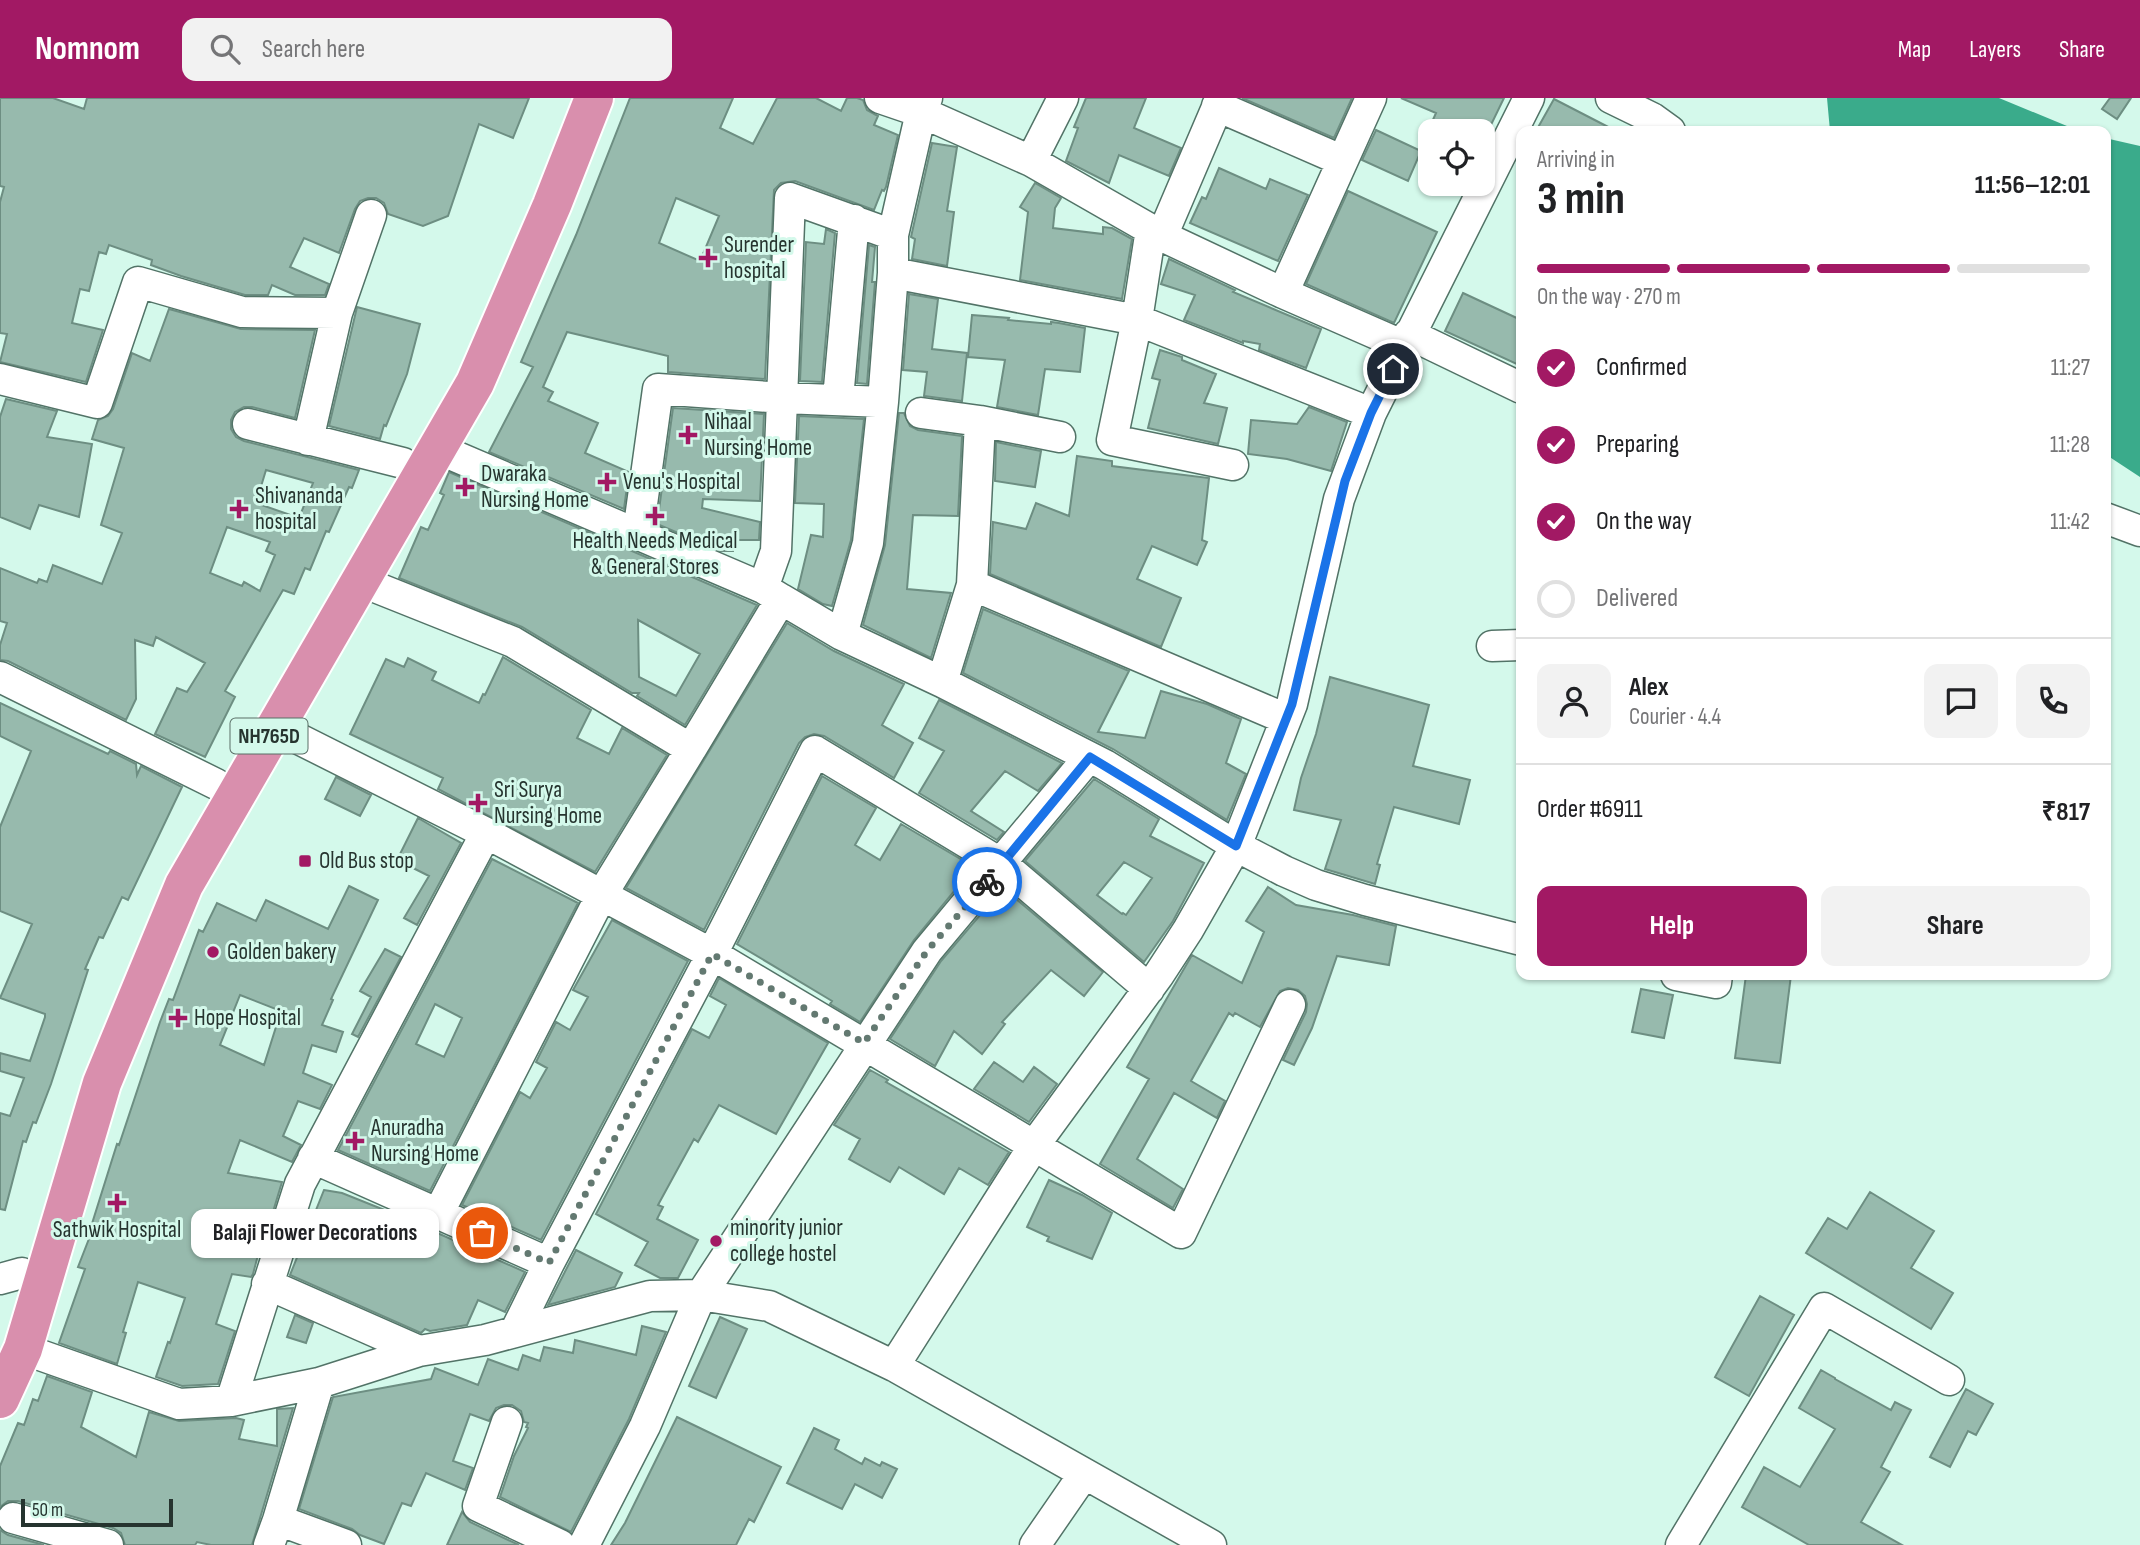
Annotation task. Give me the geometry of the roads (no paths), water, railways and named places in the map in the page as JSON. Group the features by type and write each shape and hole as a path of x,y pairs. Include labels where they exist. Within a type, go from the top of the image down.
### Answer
{"highway":[{"name":"NH765D","path":"0,1399 11,1341 102,1083 184,885 360,581 420,456 543,172 571,98"},
{"name":"NH765D","path":"11,1341 11,1276 83,1072 165,874 216,784 420,456 475,383 552,205 594,98"}],"street":[{"path":"880,98 924,105 1031,161 1157,233 1283,293 1516,385"},
{"path":"1031,161 1063,98"},
{"path":"1283,293 1371,98"},
{"path":"894,1366 1033,1147 1149,989 1210,896 1236,846 1298,682 1339,499 1371,413 1529,98"},
{"path":"1611,98 1663,126"},
{"path":"1233,465 1112,440 1157,233 1219,102 1342,160"},
{"path":"842,635 867,543 883,402 893,273 893,235 924,105"},
{"path":"438,1214 601,896 691,749 772,594 790,198 893,235"},
{"path":"308,440 337,313 371,215"},
{"path":"838,399 854,220"},
{"path":"893,273 1137,320 1371,413"},
{"path":"0,379 97,403 138,282 242,312 337,313"},
{"path":"638,533 658,389 883,402"},
{"path":"921,413 981,421 1060,437"},
{"path":"942,682 972,585 981,421"},
{"path":"248,424 308,440 420,456 638,533 772,594 842,635 1090,757 1236,846 1316,885 1417,915 1516,939"},
{"path":"2111,519 2140,531"},
{"path":"360,581 513,642 691,749"},
{"path":"972,585 1286,719"},
{"path":"0,677 216,784"},
{"path":"275,727 485,833 712,954 1181,1233 1290,1004"},
{"path":"515,1332 815,751 1002,864 1149,989"},
{"path":"584,1545 645,1426 701,1295 864,1043 927,951 1090,757"},
{"path":"231,1401 287,1219 313,1158 485,833"},
{"path":"1701,980 1716,983 1716,980"},
{"path":"313,1158 549,1263"},
{"path":"267,1284 419,1351"},
{"path":"11,1341 179,1404 231,1401 319,1383 419,1351 485,1340 650,1296 701,1295 769,1306 894,1366 1211,1545"},
{"path":"1681,1545 1824,1308 1949,1380"},
{"path":"319,1383 274,1533 346,1545"},
{"path":"507,1422 478,1506 560,1545"},
{"path":"1035,1545 1084,1474"},
{"path":"13,1518 108,1545"}],"place":[{"name":"Surender hospital","path":"708,258"},
{"name":"Nihaal Nursing Home","path":"688,435"},
{"name":"Venu's Hospital","path":"607,482"},
{"name":"Dwaraka Nursing Home","path":"465,487"},
{"name":"Shivananda hospital","path":"239,509"},
{"name":"Health Needs Medical & General Stores","path":"655,516"},
{"name":"Sri Surya Nursing Home","path":"478,803"},
{"name":"Old Bus stop","path":"305,861"},
{"name":"Golden bakery","path":"213,952"},
{"name":"Hope Hospital","path":"178,1018"},
{"name":"Anuradha Nursing Home","path":"355,1141"},
{"name":"Sathwik Hospital","path":"117,1203"},
{"name":"Balaji Flower Decorations","path":"482,1233"},
{"name":"minority junior college hostel","path":"716,1241"}]}
